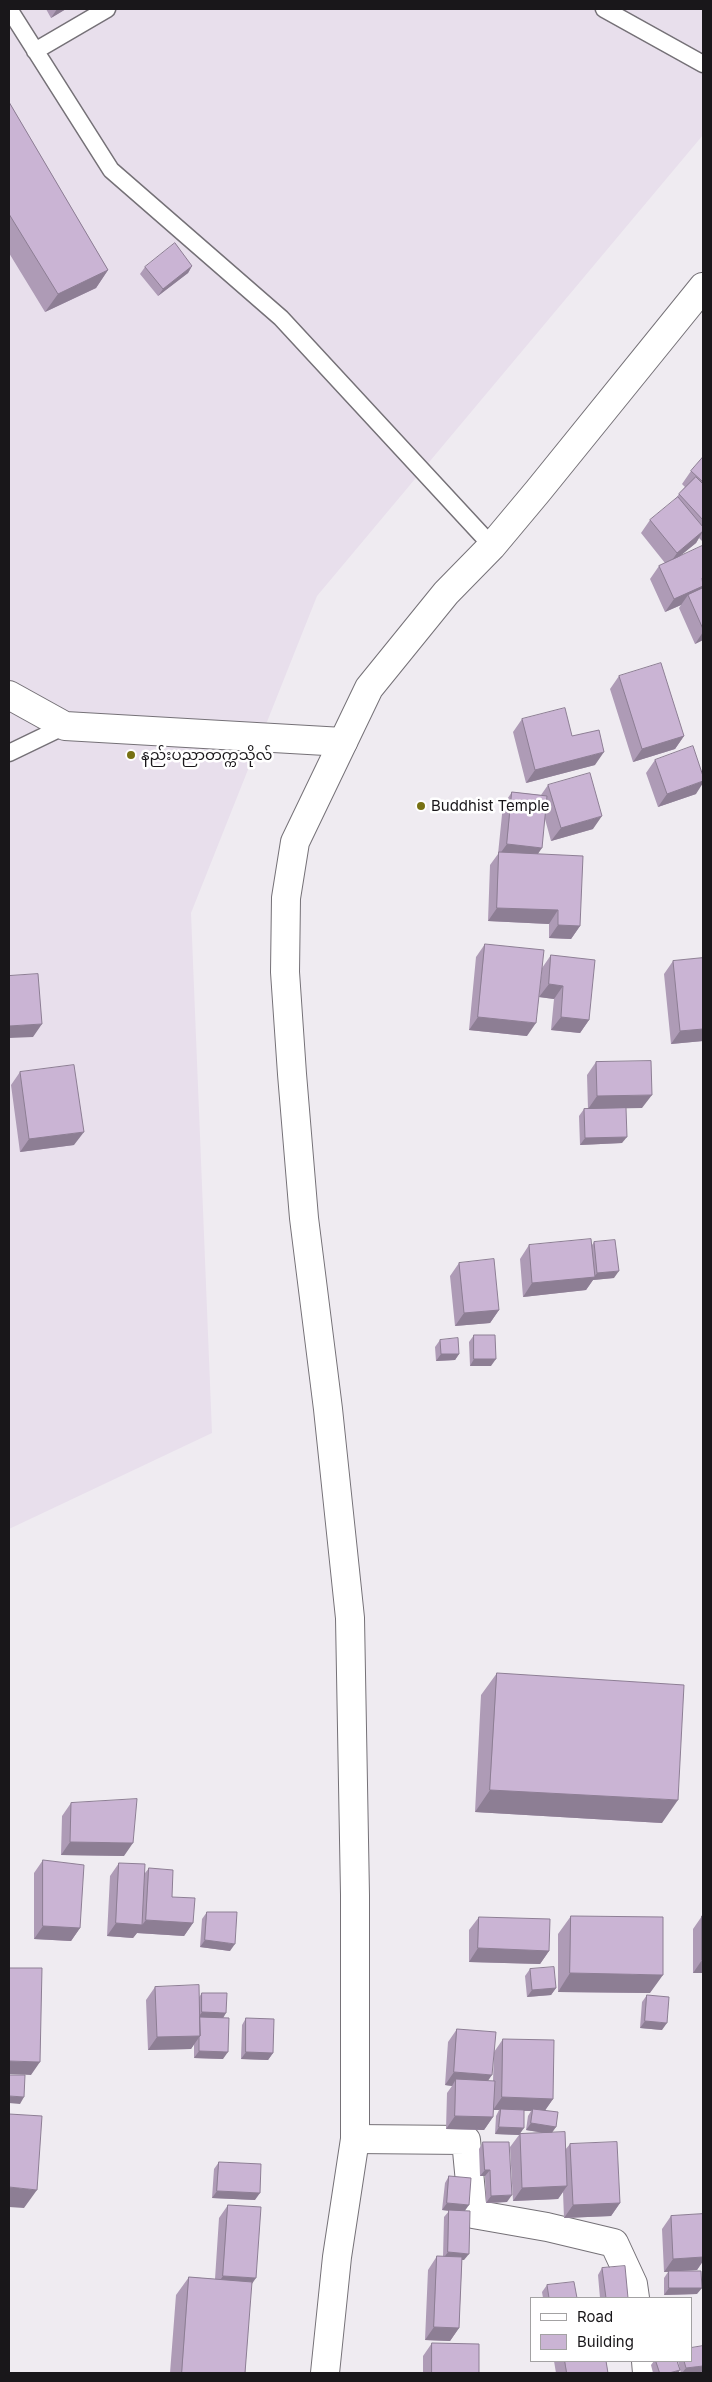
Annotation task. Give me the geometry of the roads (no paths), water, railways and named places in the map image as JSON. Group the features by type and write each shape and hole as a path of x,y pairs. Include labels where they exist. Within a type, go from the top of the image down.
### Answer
{"main road":[{"path":"325,2373 336,2257 355,2139 355,1895 350,1618 328,1409 301,1190 285,972 286,898 295,842 369,688 446,593 492,546 647,359 703,287"},
{"path":"9,695 65,726 343,742"},
{"path":"355,2139 466,2140 473,2214 547,2227 614,2243 633,2284 635,2297"}],"lane":[{"path":"9,9 111,170 281,318 492,546"},
{"path":"36,51 107,9"},
{"path":"604,9 703,64"},
{"path":"9,753 65,726"}],"place":[{"name":"နည်းပညာတက္ကသိုလ်","path":"131,755"},
{"name":"Buddhist Temple","path":"421,806"}]}
